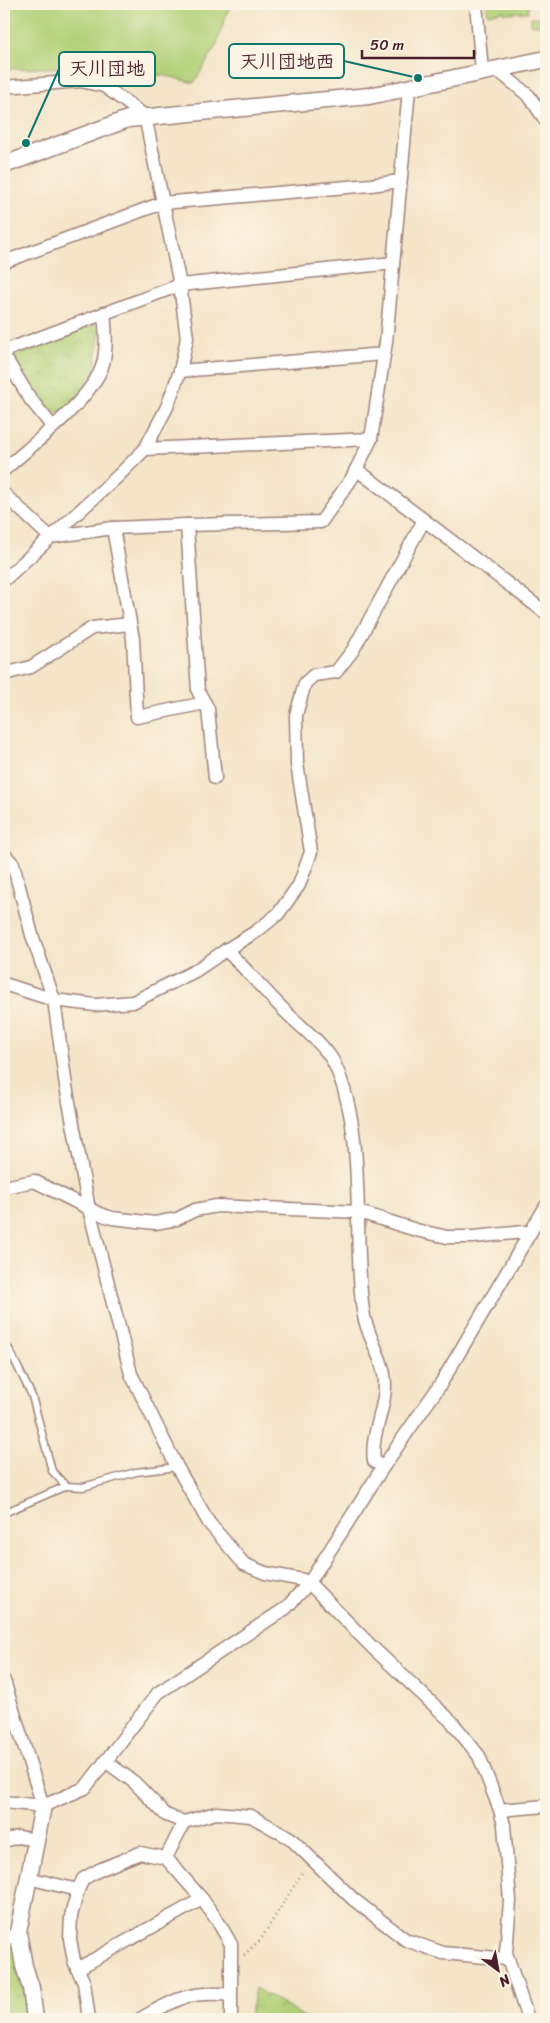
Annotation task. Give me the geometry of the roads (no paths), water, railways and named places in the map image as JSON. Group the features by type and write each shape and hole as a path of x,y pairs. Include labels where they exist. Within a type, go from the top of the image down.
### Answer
{"street":[{"path":"476,4 489,70 529,96 546,121"},
{"path":"4,165 128,119 369,96 546,59"},
{"path":"4,87 81,81 104,86 145,116 180,285 187,338 180,370 167,407 145,449 4,580"},
{"path":"50,537 113,528 187,524 321,522 352,478 371,439 384,354 409,89"},
{"path":"4,262 162,203 400,181"},
{"path":"4,352 180,285 393,263"},
{"path":"4,470 79,401 100,373 107,341 104,314"},
{"path":"180,370 384,354"},
{"path":"4,356 31,400 52,426"},
{"path":"145,449 371,439"},
{"path":"356,469 546,612"},
{"path":"4,494 50,537"},
{"path":"4,984 54,1000 95,1005 133,1002 195,971 278,914 300,885 311,852 297,764 296,715 305,683 314,675 336,672 353,650 424,520"},
{"path":"187,524 198,692 208,709 215,778"},
{"path":"113,528 130,624 137,717 205,703"},
{"path":"4,674 31,667 92,628 130,624"},
{"path":"4,854 13,864 32,935 54,1000 66,1086 89,1208 131,1374 177,1467 209,1523 244,1564 265,1573 303,1580 308,1583 372,1647 452,1722 479,1756 504,1825 510,1901 507,1959 519,1988 528,2019"},
{"path":"226,950 282,1009 315,1040 334,1063 343,1089 352,1126 359,1212 358,1250 363,1313 385,1382 384,1400 372,1449 374,1461 383,1467"},
{"path":"4,1187 34,1181 112,1218 155,1223 177,1220 195,1210 217,1206 359,1212 416,1230 447,1237 474,1238 524,1232 530,1233"},
{"path":"4,1802 43,1806 85,1788 158,1693 286,1608 308,1583 383,1467 440,1385 546,1206"},
{"path":"4,1681 43,1806 18,1932 24,1966 34,2003 35,2019"},
{"path":"105,1761 134,1782 166,1816 184,1822 216,1813 251,1816 290,1838 353,1899 406,1940 443,1953 507,1959"},
{"path":"500,1810 546,1806"},
{"path":"166,1858 184,1822"},
{"path":"4,1842 18,1837 36,1840"},
{"path":"89,2019 84,1984 70,1939 71,1916 78,1890 83,1879 140,1853 166,1858 202,1899 231,1944 230,1995 232,2019"},
{"path":"28,1878 78,1890"},
{"path":"78,1969 202,1899"},
{"path":"4,1941 18,1932"},
{"path":"140,2019 181,1997 209,1992 230,1995"}],"lane":[{"path":"4,1350 9,1349 32,1396 52,1471 66,1486"},
{"path":"4,1513 66,1486 83,1487 136,1472 177,1467"}],"place":[{"name":"天川団地西","path":"418,78"},
{"name":"天川団地","path":"26,143"}]}
